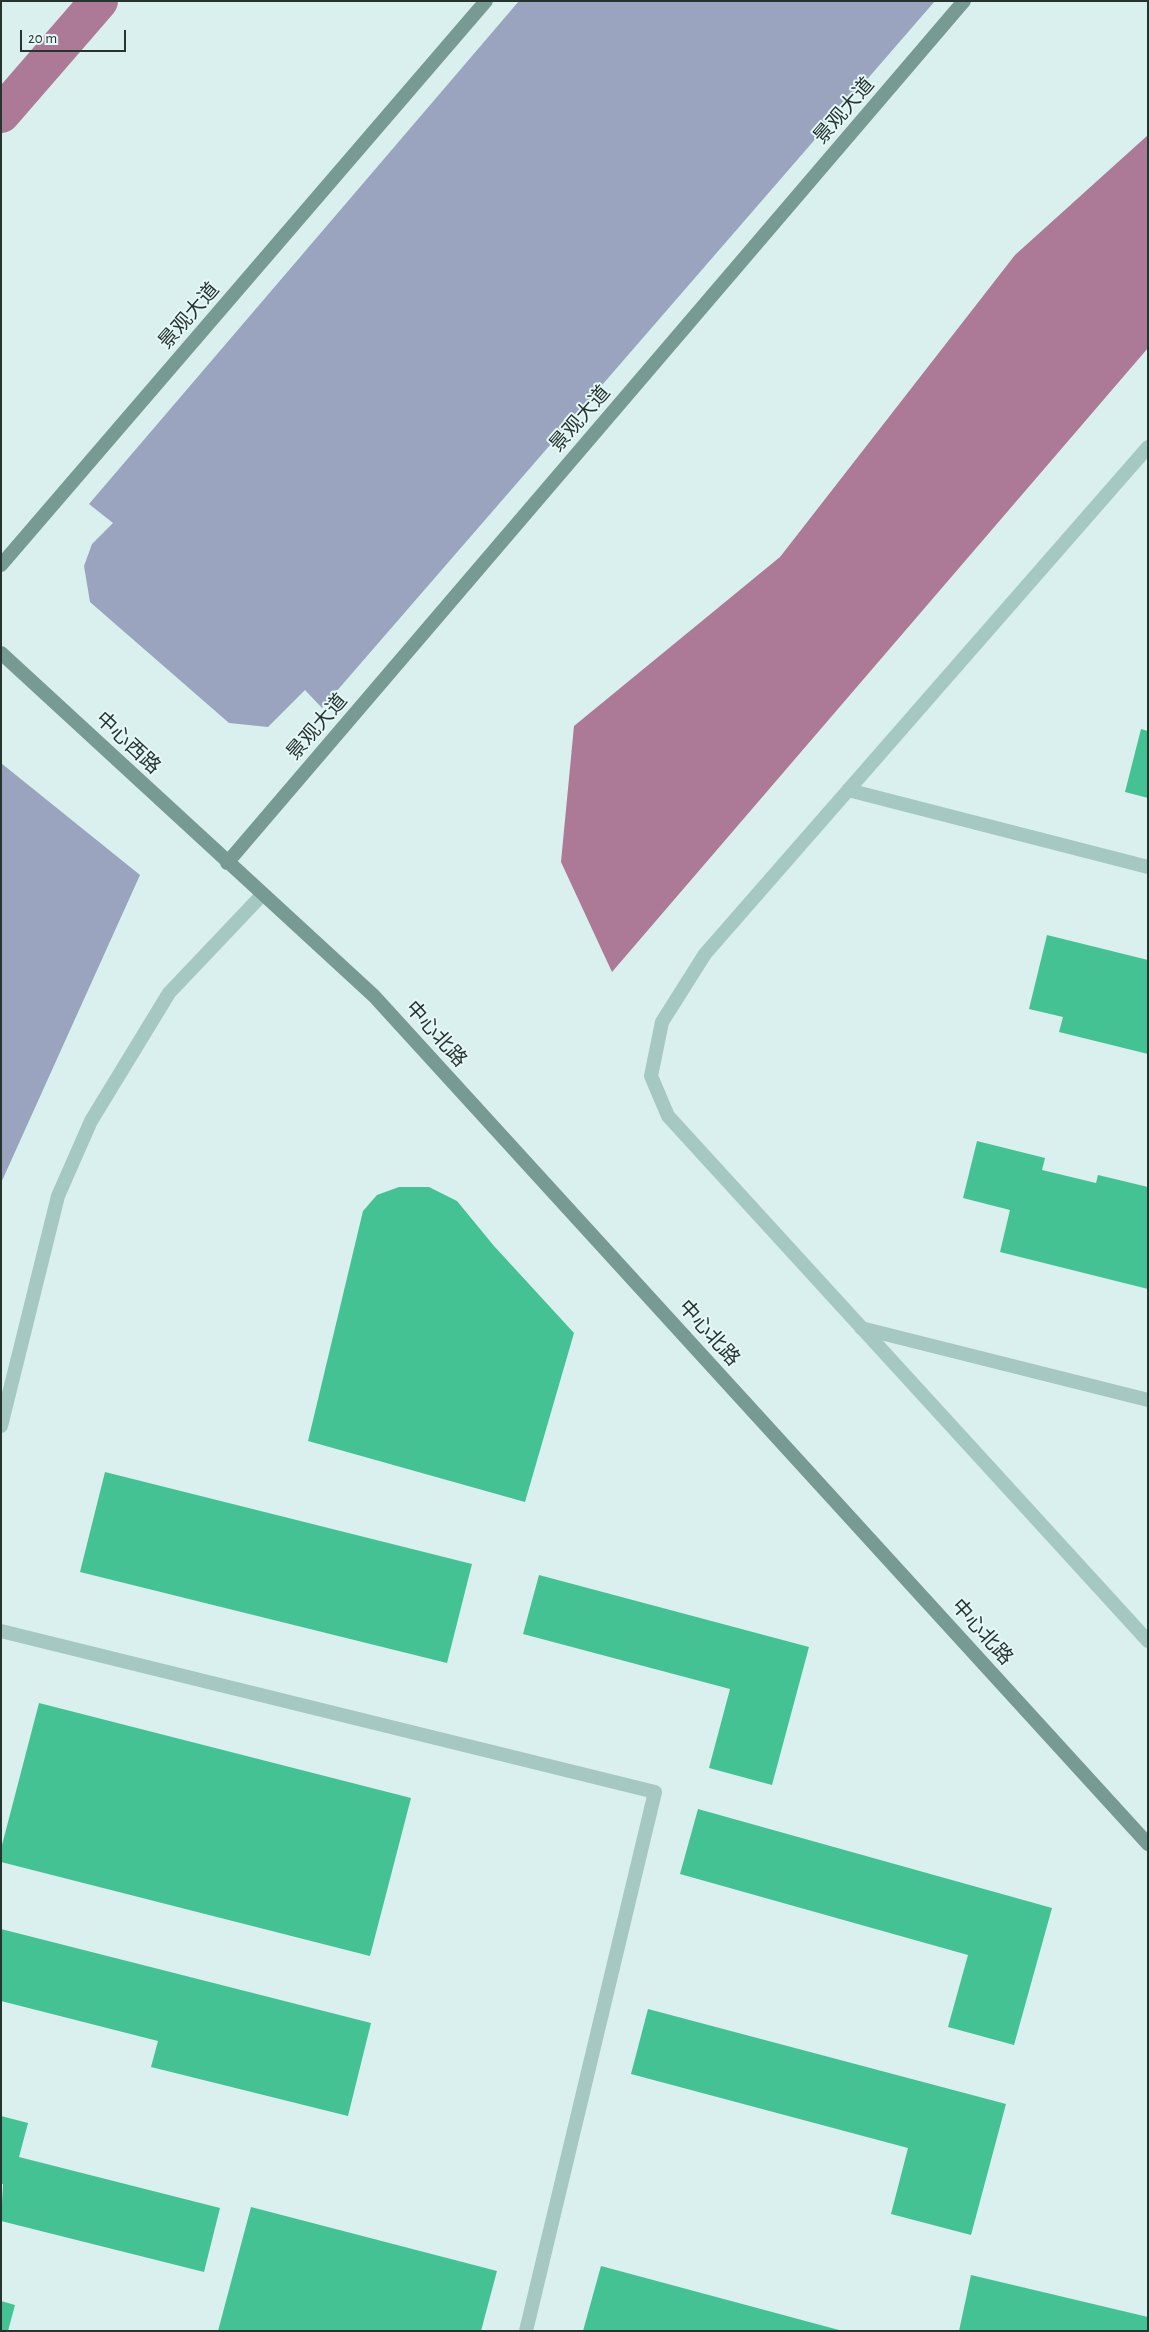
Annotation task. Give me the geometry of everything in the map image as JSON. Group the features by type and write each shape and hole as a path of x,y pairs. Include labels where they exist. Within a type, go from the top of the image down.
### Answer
{"main road":[{"name":"景观大道","path":"1,565 486,1"},
{"name":"景观大道","path":"227,863 964,1"},
{"name":"中心西路","path":"1,653 227,863"},
{"name":"中心北路","path":"227,863 374,996 1148,1844"}],"street":[{"path":"1148,448 705,954 662,1022 651,1076 668,1116 1148,1641"},
{"path":"848,790 1148,866"},
{"path":"1,1426 58,1196 91,1121 170,993 262,894"},
{"path":"861,1328 1148,1400"},
{"path":"1,1632 655,1792 526,2331"}],"shaded area":[{"path":"519,1 935,1 322,708 305,690 268,727 229,723 90,602 84,566 92,544 113,523 89,504"},
{"path":"1148,135 1148,348 612,972 561,862 574,726 780,557 1015,255"},
{"path":"1,763 140,875 1,1183"}],"building":[{"path":"1141,729 1148,731 1148,798 1125,792"},
{"path":"1047,935 1148,960 1148,1054 1059,1032 1063,1017 1029,1009"},
{"path":"977,1141 1045,1158 1042,1170 1096,1183 1098,1175 1148,1187 1148,1289 1000,1252 1010,1210 963,1198"},
{"path":"399,1187 429,1187 457,1201 494,1246 574,1333 525,1502 308,1441 363,1211 377,1195"},
{"path":"105,1472 472,1564 447,1663 80,1572"},
{"path":"539,1575 809,1647 772,1785 709,1768 730,1689 523,1634"},
{"path":"39,1703 411,1798 370,1956 1,1862 1,1849"},
{"path":"698,1809 1052,1908 1014,2045 948,2027 968,1955 680,1874"},
{"path":"1,1929 371,2023 348,2116 151,2067 158,2041 1,2001"},
{"path":"648,2009 1006,2104 971,2235 891,2214 908,2148 631,2074"},
{"path":"1,2116 28,2123 19,2157 220,2208 204,2272 1,2221 3,2184 1,2184"},
{"path":"251,2207 497,2271 481,2331 218,2331"},
{"path":"601,2266 839,2330 839,2331 583,2331"},
{"path":"971,2275 1148,2317 1148,2331 959,2331"},
{"path":"1,2301 15,2305 8,2331 1,2331"}],"waterway":[{"path":"1,114 99,1"}]}
